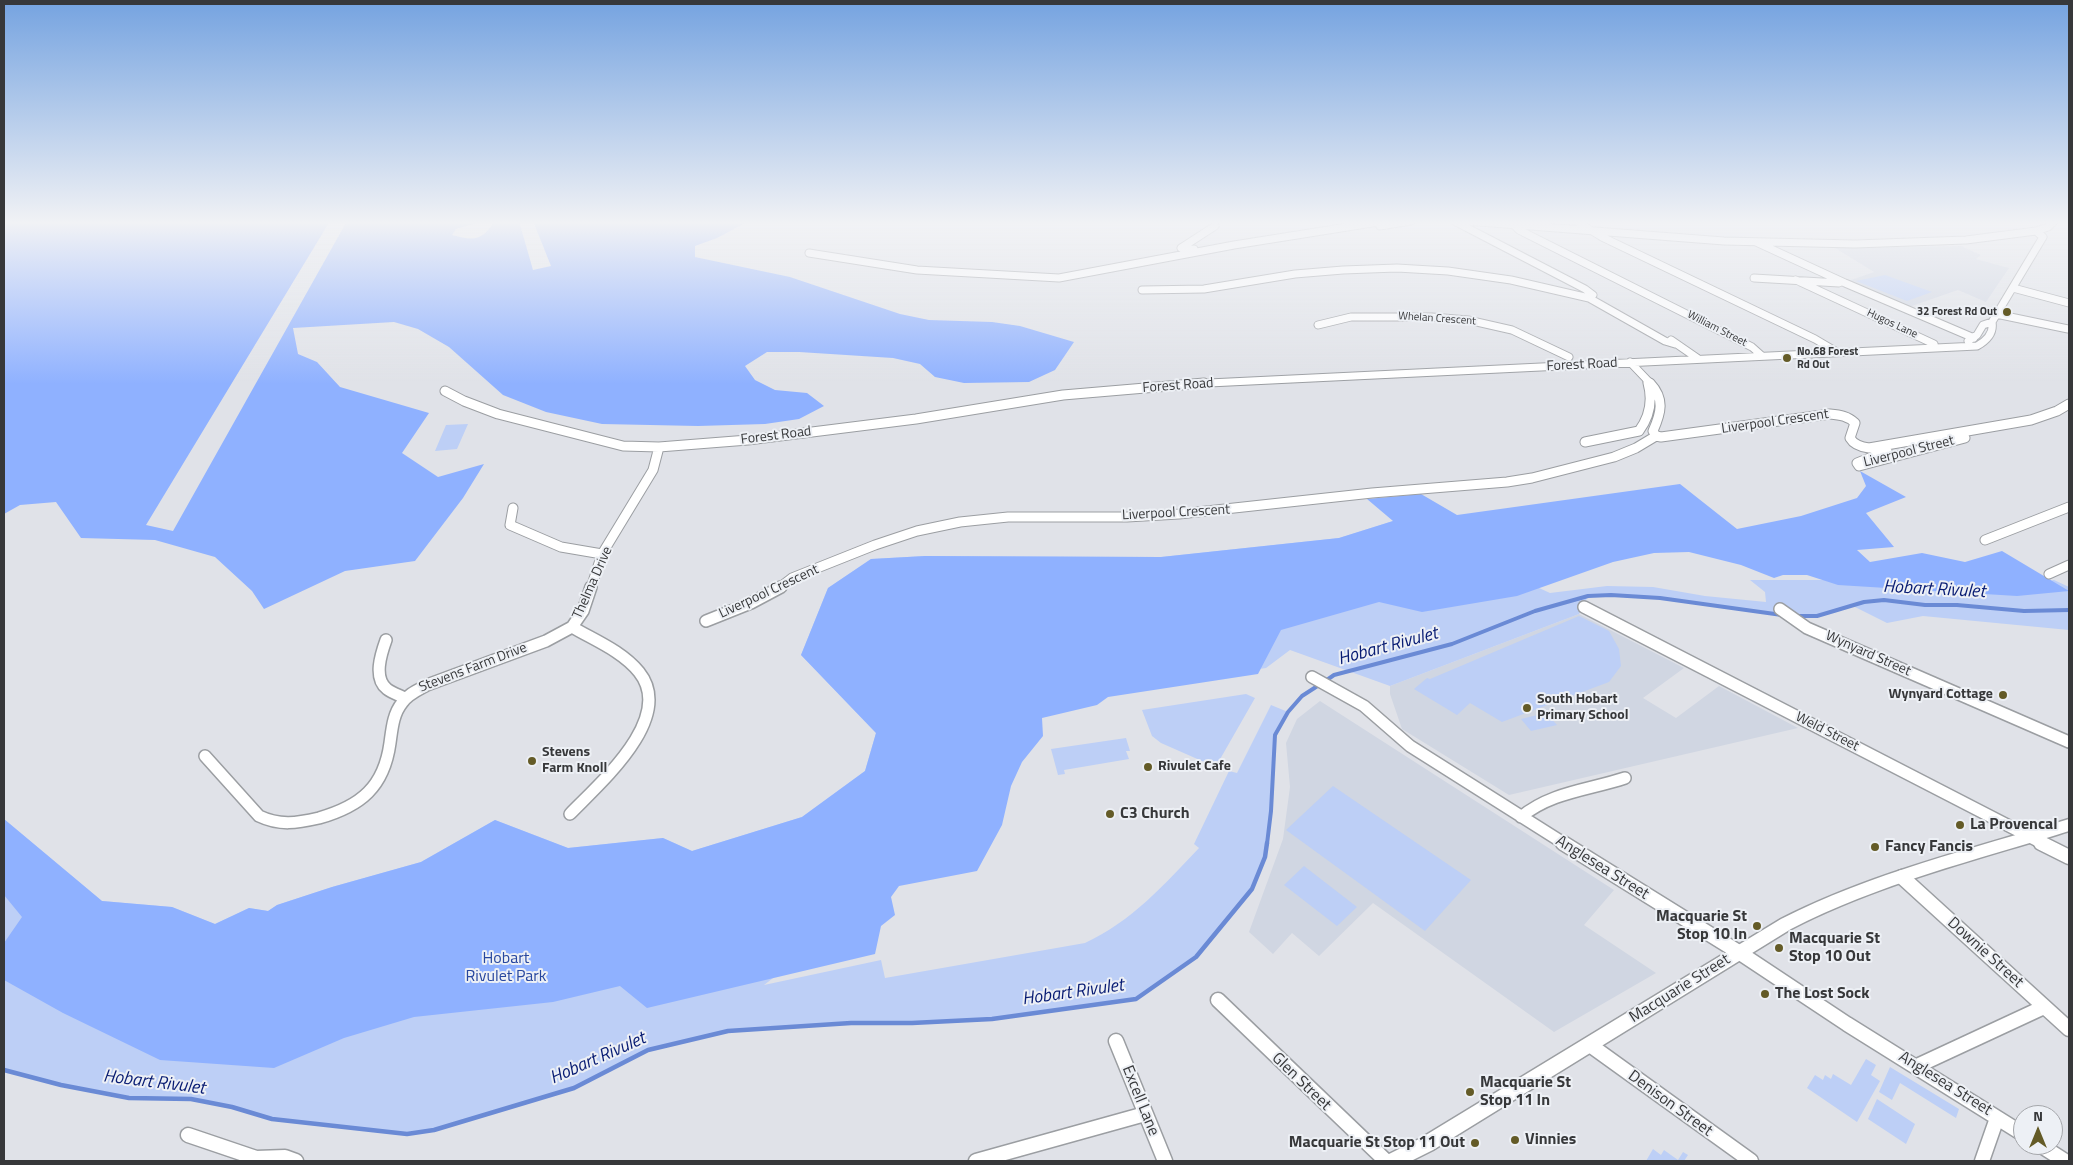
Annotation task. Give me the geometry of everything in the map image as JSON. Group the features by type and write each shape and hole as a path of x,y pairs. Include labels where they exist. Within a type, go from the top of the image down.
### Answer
{"street":[{"path":"1015,275 1059,278 1073,275"},
{"path":"1142,290 1204,288 1293,275"},
{"path":"1480,275 1511,280 1588,298 1658,337 1675,344 1697,358"},
{"path":"1502,275 1593,295"},
{"path":"1560,275 1586,289 1593,295 1670,339 1675,344"},
{"name":"William Street","path":"1610,275 1752,346 1761,355"},
{"path":"1682,275 1815,339 1837,352"},
{"path":"1828,275 1974,338"},
{"name":"Forest Road","path":"445,391 464,401 498,414 623,446 659,447 788,435 954,414 1046,397 1202,383 1923,347 1946,348 1982,344 1993,327 1992,322 1996,314 2020,275"},
{"path":"1754,278 1845,283"},
{"name":"Hugos Lane","path":"1796,280 1934,344"},
{"path":"2012,288 2069,304"},
{"path":"1996,314 2068,329"},
{"name":"Whelan Crescent","path":"1318,325 1342,318 1387,316 1432,317 1484,322 1524,334 1569,357 1578,365"},
{"name":"Forest Road","path":"1923,347 1934,344 1969,341 1974,338 1982,325 1992,322"},
{"path":"1630,362 1657,389 1662,400 1658,422 1652,431 1656,436"},
{"path":"1585,442 1639,431 1650,411 1652,395 1647,380"},
{"name":"Liverpool Street","path":"1868,448 1925,440 2031,420 2069,404"},
{"name":"Liverpool Crescent","path":"706,621 785,585 792,578 884,542 926,529 961,522 1002,519 1176,515 1272,506 1372,493 1526,479 1607,460 1631,452 1656,436 1661,438 1830,414 1848,417 1853,420 1855,423 1850,438 1851,442 1868,448"},
{"name":"Liverpool Street","path":"1925,440 1862,459 1857,463 1859,466 1998,430 2001,426"},
{"name":"Thelma Drive","path":"570,814 626,752 639,734 648,714 650,700 646,684 638,671 596,639 572,627 583,611 602,554 653,470 659,447"},
{"path":"1985,540 2069,507"},
{"path":"513,508 510,525 561,547 602,554"},
{"path":"2049,574 2069,565"},
{"name":"Weld Street","path":"1584,607 2069,857"},
{"name":"Wynyard Street","path":"1780,610 1800,623 2069,742"},
{"name":"Stevens Farm Drive","path":"206,756 259,816 270,822 296,824 329,815 357,801 380,778 384,770 394,718 398,706 405,698 427,685 546,641 572,627"},
{"path":"386,640 379,656 383,684 387,689 405,698"},
{"name":"Anglesea Street","path":"1312,677 1364,706 1410,746 1521,818 1740,952 1847,1024 1917,1066 2013,1128"},
{"path":"1521,818 1530,808 1550,798 1625,778"},
{"name":"Macquarie Street","path":"1393,1161 1413,1157 1740,952 1820,906 1902,877 2069,825"},
{"name":"Downie Street","path":"1902,877 2069,1029"},
{"name":"Glen Street","path":"1218,1000 1386,1161"},
{"path":"1917,1066 2044,1007"},
{"name":"Excell Lane","path":"1116,1041 1164,1161"},
{"name":"Denison Street","path":"1590,1045 1751,1161"},
{"path":"976,1161 1145,1114"},
{"path":"1982,1161 1997,1118"},
{"path":"188,1135 256,1158 285,1158 296,1161"}],"shaded area":[{"path":"1864,275 2004,275 1986,302 1958,290 1909,307 1848,281"},
{"name":"South Hobart Primary School","path":"1579,614 1684,668 1643,698 1676,718 1719,686 1798,728 1509,795 1402,729 1390,694 1390,686"},
{"path":"1320,701 1614,890 1584,925 1656,973 1554,1032 1373,903 1319,956 1292,933 1273,954 1249,932 1283,839 1290,787 1286,743 1297,719"}],"green space":[{"path":"4,275 297,275 146,525 173,531 316,275 782,275 900,314 929,320 992,322 1020,326 1074,342 1055,370 1029,382 964,383 935,377 920,364 893,358 799,352 767,352 745,366 755,380 775,390 807,393 824,406 799,419 765,424 698,426 602,424 546,412 503,395 449,347 418,329 394,322 293,328 298,354 317,362 340,387 429,413 402,453 438,477 484,464 463,498 415,561 345,571 264,609 252,591 215,557 155,540 81,538 56,502 20,505 4,514"},
{"path":"1886,275 1932,292 1907,301 1856,281"},
{"path":"468,424 457,449 435,451 446,425"},
{"name":"Hobart Rivulet Park","path":"1860,471 1906,497 1866,513 1894,547 1857,550 1870,562 1922,553 1965,562 2002,551 2069,591 2017,596 1838,585 1807,575 1783,575 1774,578 1741,565 1689,552 1654,553 1613,562 1517,596 1422,612 1379,602 1281,630 1258,674 1108,697 1097,705 1042,718 1043,736 1022,762 1011,786 1002,825 977,871 899,886 891,897 895,915 881,926 875,954 647,1008 620,986 553,1002 414,1017 344,1038 274,1068 160,1060 63,1013 4,980 4,943 22,917 4,895 4,819 102,901 172,907 215,924 249,908 268,911 277,905 332,887 421,862 495,820 568,848 663,838 692,851 802,817 865,771 876,733 801,655 828,588 871,559 925,556 1161,557 1339,538 1393,521 1367,499 1421,494 1457,515 1680,484 1737,529 1801,516 1857,498 1866,486"},
{"name":"Hobart Rivulet Park","path":"1393,521 1550,593 1607,586 1653,587 1705,596 1766,602 1765,592 1750,580 1924,580 1996,588 2054,580 2069,587 2069,630 1923,616 1887,623 1851,605 1815,616 1801,616 1631,596 1588,596 1579,614 1390,686 1290,650 1266,668 1110,692 1020,714 987,813 764,985 881,960 885,978 1085,943 1102,934 1132,913 1199,848 1194,844 1229,771 1237,773 1271,705 1288,712 1275,735 1271,811 1265,857 1252,889 1196,957 1136,999 992,1019 912,1023 851,1023 728,1031 648,1050 574,1088 434,1130 407,1134 272,1119 232,1107 191,1099 129,1098 61,1085 4,1070 4,819 102,901 172,907 215,924 249,908 268,911 277,905 332,887 421,862 495,820 568,848 663,838 692,851 802,817 865,771 876,733 801,655 828,588 871,559 925,556 1161,557 1339,538"},
{"path":"1579,616 1609,631 1619,649 1621,666 1609,682 1502,722 1470,703 1457,715 1414,689 1427,678 1430,679"},
{"path":"1246,694 1255,698 1219,761 1211,765 1161,743 1152,736 1142,710"},
{"path":"1546,713 1557,725 1531,731 1521,719"},
{"path":"1126,738 1130,751 1126,751 1129,759 1064,770 1065,774 1058,775 1051,749"},
{"path":"1333,786 1471,880 1425,931 1286,830"},
{"path":"1304,866 1357,907 1337,926 1284,885"},
{"path":"1866,1059 1876,1065 1871,1075 1880,1081 1857,1122 1807,1088 1815,1075 1823,1080 1825,1075 1831,1079 1833,1074 1851,1085"},
{"path":"1890,1067 1959,1109 1956,1118 1900,1083 1892,1100 1879,1092"},
{"path":"1877,1099 1915,1124 1906,1144 1868,1119"},
{"path":"1653,1149 1661,1155 1664,1150 1678,1160 1683,1152 1688,1155 1684,1161 1646,1161"}],"waterway":[{"name":"Hobart Rivulet","path":"1324,682 1334,675 1452,644 1535,611 1588,596 1611,595 1660,598 1782,615"},
{"name":"Hobart Rivulet","path":"1796,616 1817,616 1864,602 1884,600 1925,605 1957,605 2024,611 2069,610"},
{"name":"Hobart Rivulet","path":"1267,844 1271,811 1275,735 1288,712 1302,696 1319,685"},
{"name":"Hobart Rivulet","path":"4,1070 61,1085 129,1098 191,1099 232,1107 272,1119 407,1134 434,1130 574,1088 648,1050 728,1031 851,1023 912,1023 992,1019 1136,999 1196,957 1252,889 1265,857 1267,843"}],"place":[{"name":"32 Forest Rd Out","path":"2007,312"},
{"name":"No.68 Forest Rd Out","path":"1787,358"},
{"name":"Wynyard Cottage","path":"2003,695"},
{"name":"South Hobart Primary School","path":"1527,708"},
{"name":"Stevens Farm Knoll","path":"532,761"},
{"name":"Rivulet Cafe","path":"1148,767"},
{"name":"C3 Church","path":"1110,814"},
{"name":"La Provencal","path":"1960,825"},
{"name":"Fancy Fancis","path":"1875,847"},
{"name":"Macquarie St Stop 10 In","path":"1757,926"},
{"name":"Macquarie St Stop 10 Out","path":"1779,948"},
{"name":"The Lost Sock","path":"1765,994"},
{"name":"Macquarie St Stop 11 In","path":"1470,1092"},
{"name":"Vinnies","path":"1515,1140"},
{"name":"Macquarie St Stop 11 Out","path":"1475,1143"}]}
